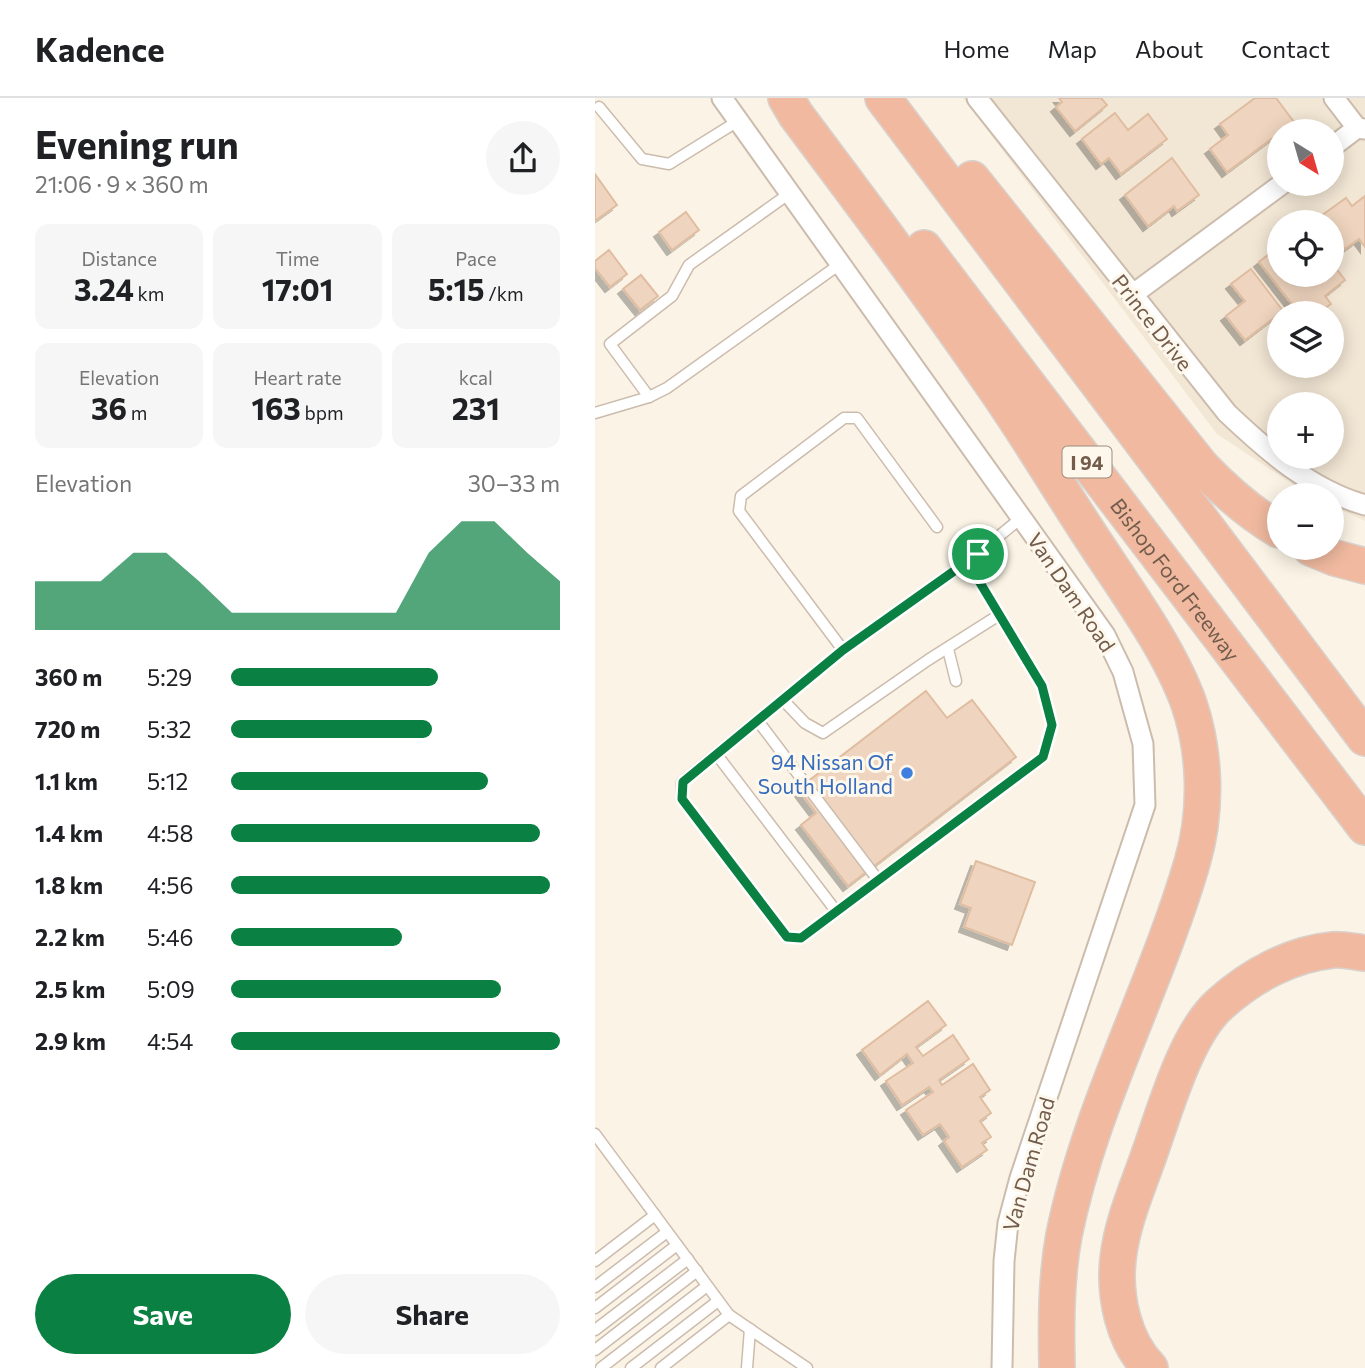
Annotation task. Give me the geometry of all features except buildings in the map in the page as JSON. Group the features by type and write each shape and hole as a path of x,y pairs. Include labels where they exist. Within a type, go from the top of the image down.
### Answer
{"highway":[{"path":"786,98 992,384 1141,615 1174,671 1189,704 1199,744 1202,781 1200,821 1193,860 1170,929 1092,1129 1075,1186 1058,1284 1057,1368"},
{"name":"Bishop Ford Freeway","path":"809,98 1365,827"},
{"name":"I 94","path":"883,98 1365,738"},
{"path":"896,98 976,183 1202,467 1227,493 1267,523"},
{"path":"1342,560 1365,566"},
{"path":"1150,1368 1141,1359 1126,1330 1119,1300 1118,1260 1126,1218 1175,1082 1195,1037 1218,1006 1255,978 1298,957 1335,950 1365,953"}],"street":[{"name":"Van Dam Road","path":"722,98 1105,635 1123,672 1143,744 1145,805 1008,1223 1004,1261 1002,1368"},
{"name":"Prince Drive","path":"977,98 1227,413 1262,446 1323,487 1365,505"},
{"path":"1334,98 1361,128 1344,139"},
{"path":"1132,295 1267,195"}],"lane":[{"path":"599,107 642,159 669,163 738,121"},
{"path":"649,397 610,344 672,296 689,265 790,193"},
{"path":"595,413 649,397 667,388 840,264"},
{"path":"843,650 739,511 741,496 844,418 857,418 937,527"},
{"path":"978,554 979,581 1042,686 1052,725 1043,757 801,938 787,937 682,799 683,782 843,650 978,554 1021,518"},
{"path":"783,700 805,723 823,733 928,660 999,615"},
{"path":"947,649 956,681"},
{"path":"758,721 879,880"},
{"path":"716,755 836,911"},
{"path":"595,1134 729,1315 807,1368"},
{"path":"595,1261 655,1215"},
{"path":"595,1287 667,1232"},
{"path":"595,1308 677,1245"},
{"path":"595,1330 688,1259"},
{"path":"595,1350 697,1271"},
{"path":"601,1368 707,1286"},
{"path":"631,1368 718,1301"},
{"path":"660,1368 729,1315"},
{"path":"747,1368 750,1329"}],"shaded area":[{"path":"963,98 1365,98 1365,521 1344,511 1344,483 1291,483 1270,469 1344,469 1344,392 1267,392 1267,467 1217,434"}],"place":[{"name":"94 Nissan Of South Holland","path":"907,773"}],"route":[{"path":"978,554 979,581 1042,686 1052,725 1043,757 801,938 787,937 682,799 683,782 843,650 978,554"}]}
